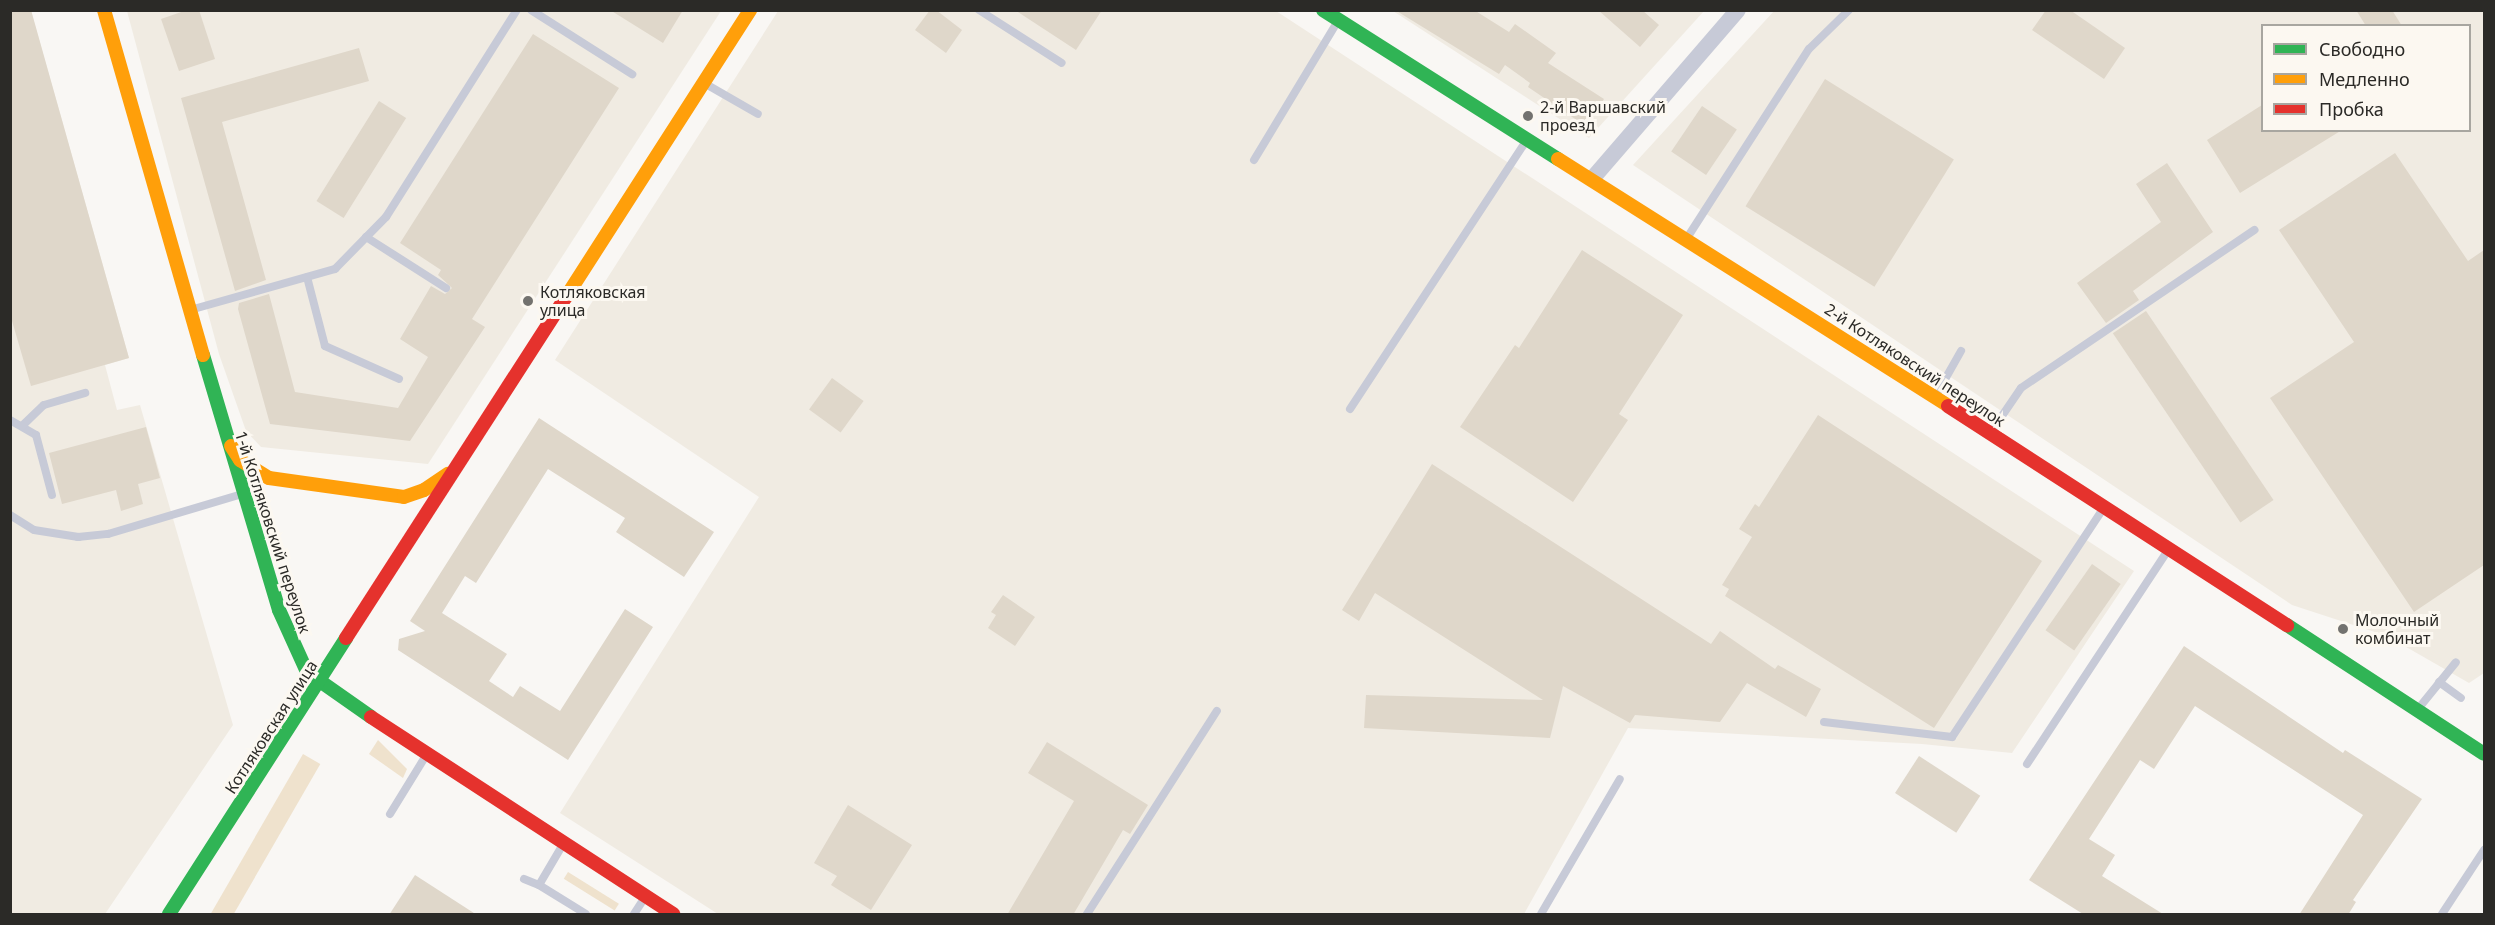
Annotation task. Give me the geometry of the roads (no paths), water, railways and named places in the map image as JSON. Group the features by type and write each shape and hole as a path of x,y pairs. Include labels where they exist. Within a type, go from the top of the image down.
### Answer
{"street":[{"name":"1-й Котляковский переулок","path":"104,10 243,494 294,651 307,672 425,756 673,915"},
{"name":"Котляковская улица","path":"169,915 750,10"},
{"name":"2-й Котляковский переулок","path":"1323,10 1935,397 2169,547 2484,754"},
{"path":"1592,179 1738,10"},
{"path":"223,426 240,460 269,478 404,497 441,481 456,467"}],"lane":[{"path":"190,310 335,269 386,217 517,10"},
{"path":"531,10 632,74"},
{"path":"979,10 1062,63"},
{"path":"1686,239 1809,49 1849,10"},
{"path":"1254,160 1338,20"},
{"path":"704,83 758,114"},
{"path":"1350,409 1528,139"},
{"path":"1990,433 2021,388 2254,230"},
{"path":"366,237 446,288"},
{"path":"307,277 325,346 399,379"},
{"path":"1935,397 1961,351"},
{"path":"22,426 44,405 85,393"},
{"path":"10,420 36,435 52,495"},
{"path":"10,515 34,530 78,537 108,534 243,494"},
{"path":"1824,722 1952,738 2105,506"},
{"path":"2027,764 2169,547"},
{"path":"2417,709 2456,662"},
{"path":"2439,682 2461,698"},
{"path":"1087,915 1217,711"},
{"path":"390,814 425,756"},
{"path":"1541,915 1620,779"},
{"path":"539,885 563,844"},
{"path":"2442,915 2484,850"},
{"path":"524,879 539,885 586,915"},
{"path":"634,915 645,897"}],"place":[{"name":"2-й Варшавский проезд","path":"1528,116"},
{"name":"Котляковская улица","path":"528,301"},
{"name":"Молочный комбинат","path":"2343,629"}]}
